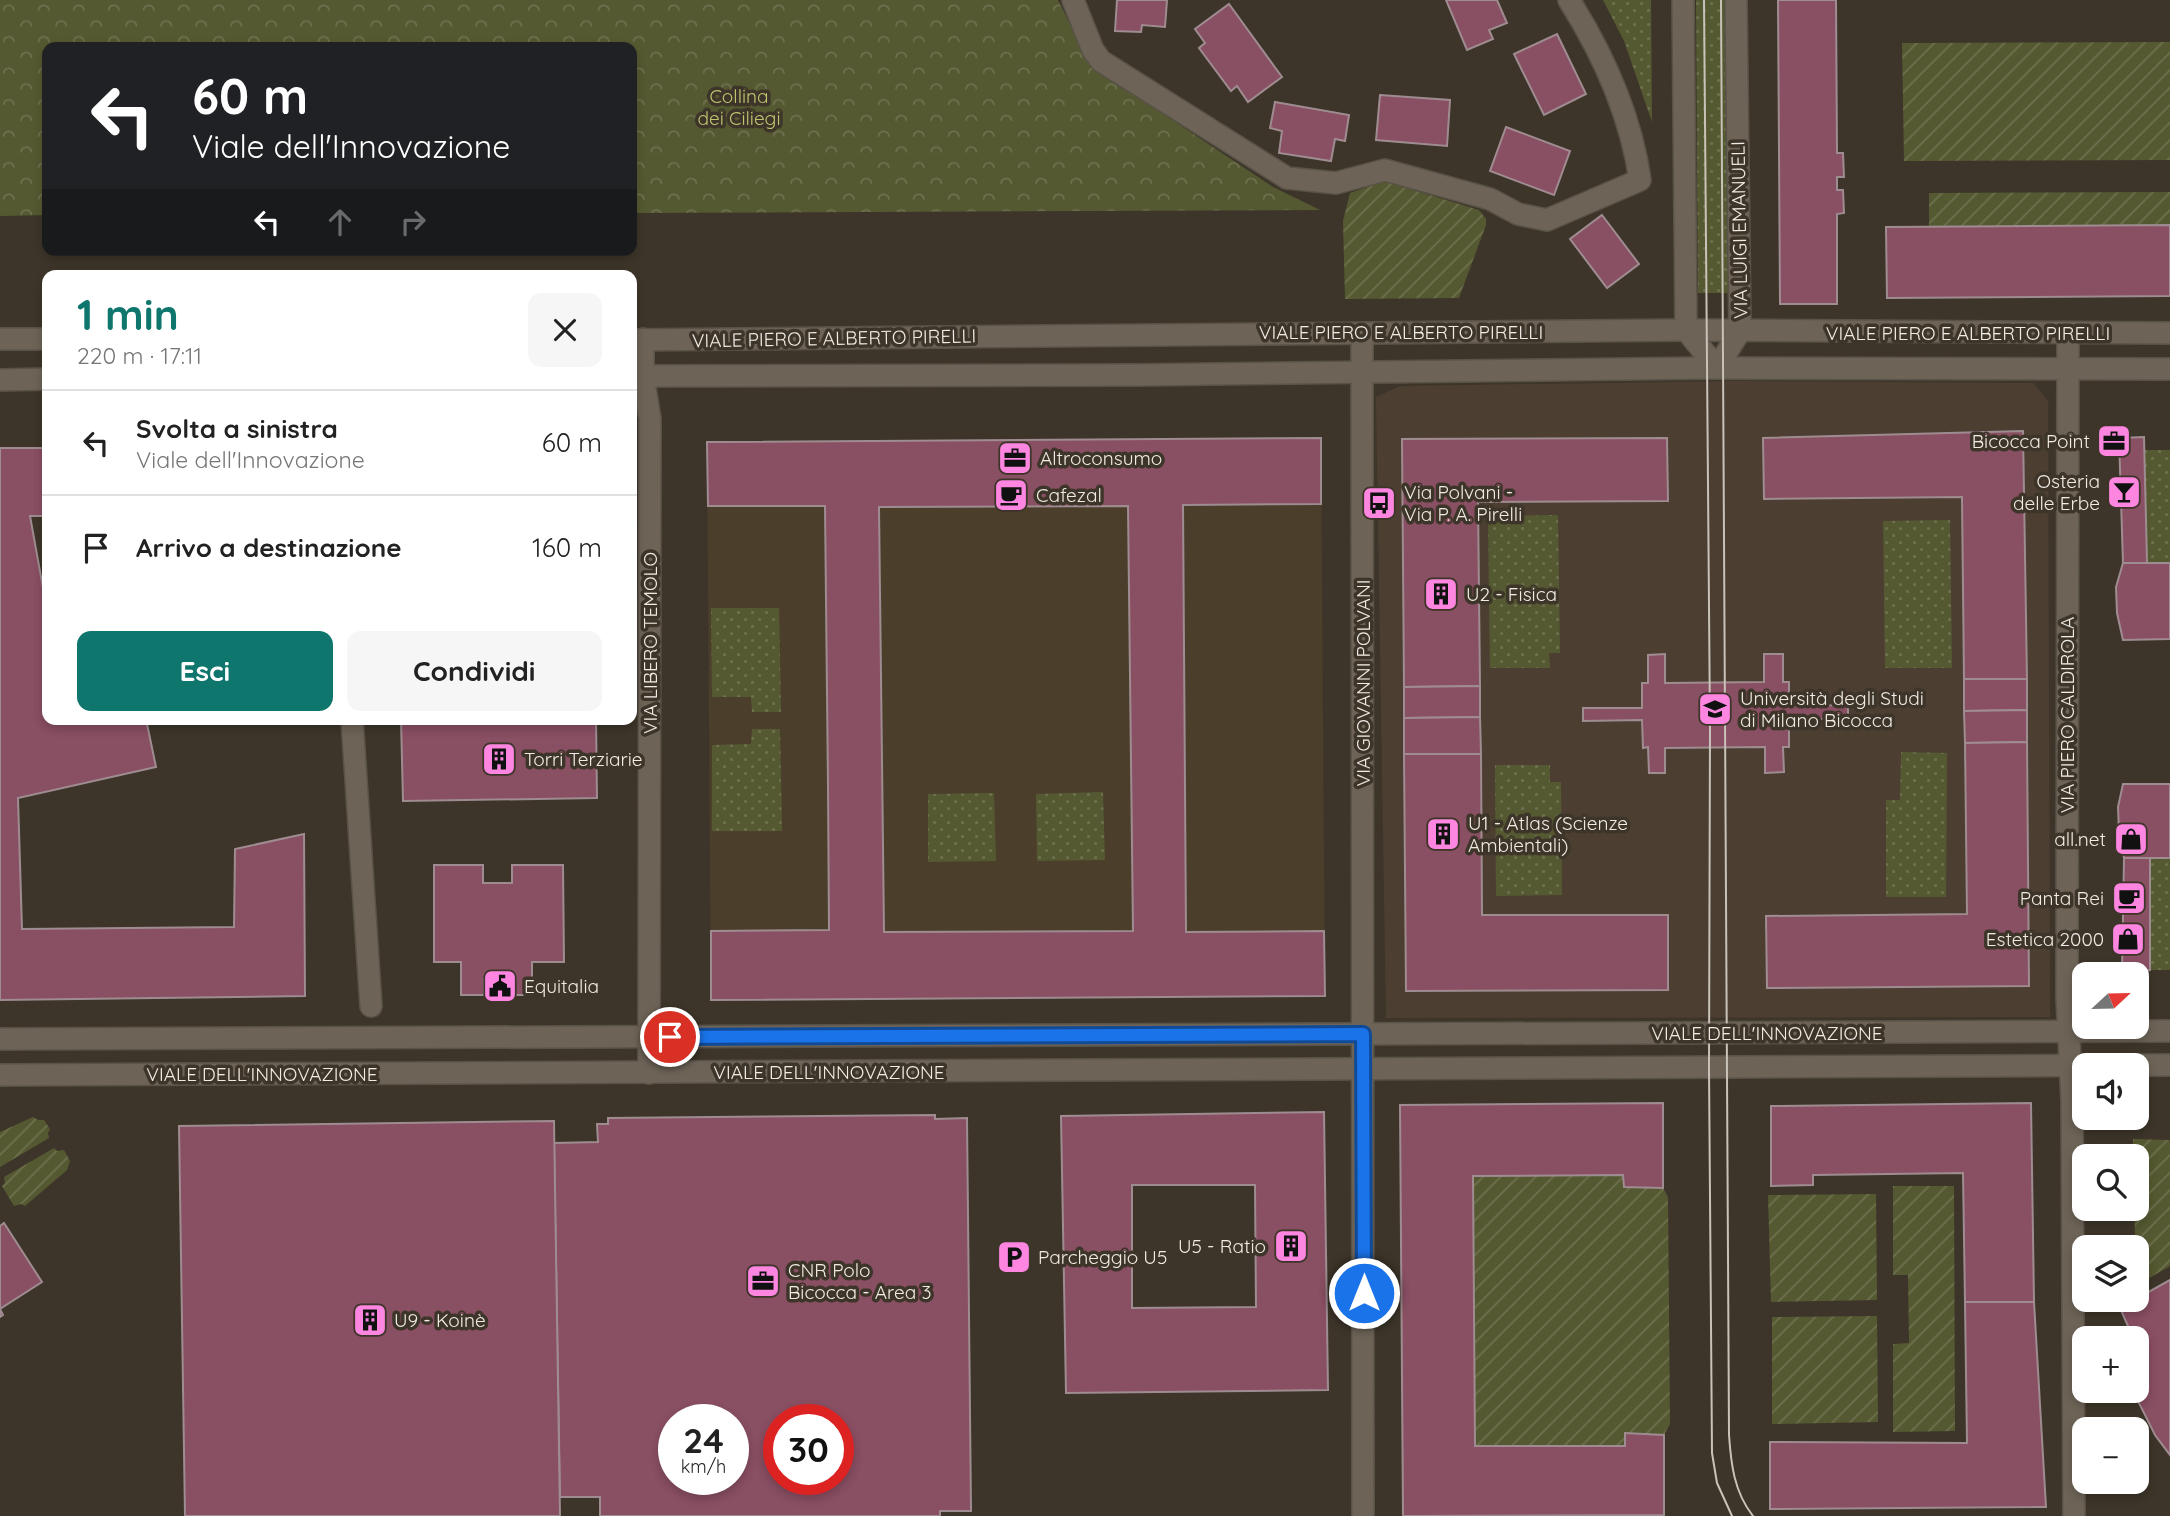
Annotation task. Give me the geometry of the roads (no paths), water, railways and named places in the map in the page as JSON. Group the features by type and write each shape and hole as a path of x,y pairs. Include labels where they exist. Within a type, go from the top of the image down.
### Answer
{"street":[{"path":"1073,0 1093,50 1101,61 1287,178 1336,183 1385,170 1490,199 1518,214 1547,220 1640,180 1636,153 1623,110 1604,65 1569,0"},
{"path":"1683,0 1686,330 1717,368"},
{"name":"VIA LUIGI EMANUELI","path":"1717,368 1740,331 1737,0"},
{"name":"VIALE PIERO E ALBERTO PIRELLI","path":"637,340 1686,330 2170,333"},
{"name":"VIA GIOVANNI POLVANI","path":"1362,333 1363,1034"},
{"name":"VIA PIERO CALDIROLA","path":"2068,334 2067,997 2071,1065 2074,1516"},
{"path":"0,339 42,339"},
{"name":"VIA LIBERO TEMOLO","path":"637,340 638,376 650,419 649,1073"},
{"name":"VIALE PIERO E ALBERTO PIRELLI","path":"638,376 1136,375 1717,368 2170,369"},
{"path":"0,380 42,379"},
{"path":"352,725 371,1006"},
{"name":"VIALE DELL'INNOVAZIONE","path":"0,1039 2170,1031"},
{"path":"1363,1034 1363,1516"},
{"name":"VIALE DELL'INNOVAZIONE","path":"0,1075 2170,1065"}],"tram line":[{"path":"1704,0 1712,1453 1717,1483 1732,1516"},
{"path":"1721,0 1729,1435 1732,1467 1742,1497 1753,1516"}],"place":[{"name":"Bicocca Point","path":"2114,441"},
{"name":"Altroconsumo","path":"1015,458"},
{"name":"Osteria delle Erbe","path":"2124,492"},
{"name":"Cafezal","path":"1011,495"},
{"name":"Via Polvani - Via P. A. Pirelli","path":"1379,503"},
{"name":"U2 - Fisica","path":"1441,594"},
{"name":"Università degli Studi di Milano Bicocca","path":"1715,709"},
{"name":"Torri Terziarie","path":"499,759"},
{"name":"U1 - Atlas (Scienze Ambientali)","path":"1443,834"},
{"name":"all.net","path":"2131,839"},
{"name":"Panta Rei","path":"2129,898"},
{"name":"Estetica 2000","path":"2128,939"},
{"name":"Equitalia","path":"500,986"},
{"name":"U5 - Ratio","path":"1291,1246"},
{"name":"Parcheggio U5","path":"1014,1257"},
{"name":"CNR Polo Bicocca - Area 3","path":"763,1281"},
{"name":"U9 - Koinè","path":"370,1320"}],"park label":[{"name":"Collina dei Ciliegi","path":"739,107"}]}
